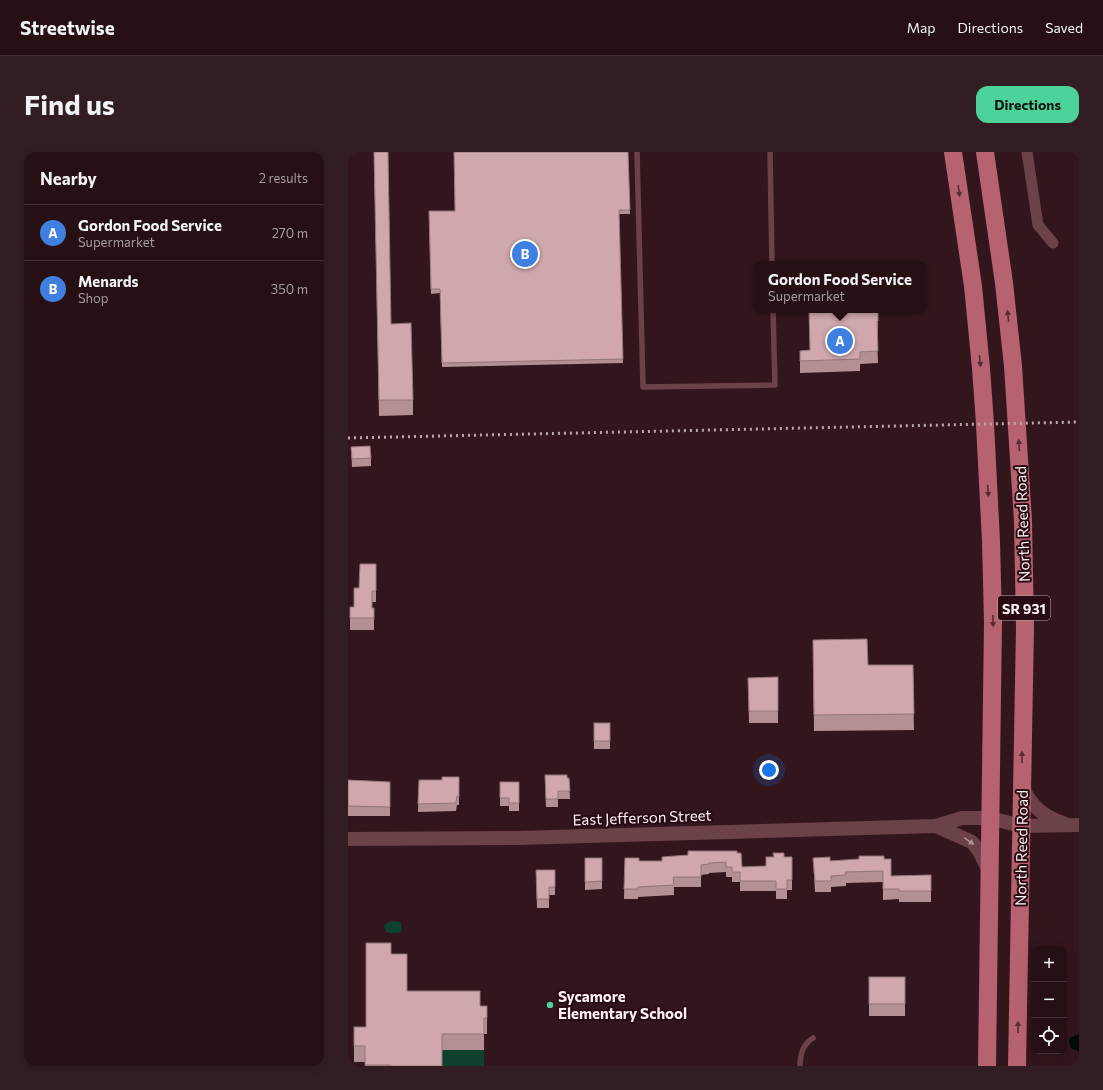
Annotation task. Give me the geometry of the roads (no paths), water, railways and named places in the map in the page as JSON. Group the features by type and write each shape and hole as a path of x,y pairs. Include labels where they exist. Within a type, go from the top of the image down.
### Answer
{"main road":[{"name":"SR 931","path":"953,152 973,286 985,424 991,541 993,622 987,1066"},
{"name":"North Reed Road","path":"985,152 1004,283 1013,366 1018,424 1023,521 1025,627 1017,1066"}],"street":[{"path":"1027,152 1038,225 1053,243"},
{"name":"East Jefferson Street","path":"1022,786 1034,807 1042,813 1056,820 1076,826"},
{"name":"East Jefferson Street","path":"348,839 517,838 936,826 962,818 990,818 1021,826 1076,826"},
{"name":"East Jefferson Street","path":"936,826 972,842 979,851 989,871"}],"lane":[{"path":"637,152 643,387 775,385 773,313"},
{"path":"770,152 772,261"},
{"path":"800,1066 800,1059 804,1047 806,1043 813,1038"}],"railway":[{"path":"348,438 1079,422"}],"place":[{"name":"Menards","path":"525,254"},
{"name":"Gordon Food Service","path":"840,341"},
{"name":"Sycamore Elementary School","path":"550,1005"}]}
